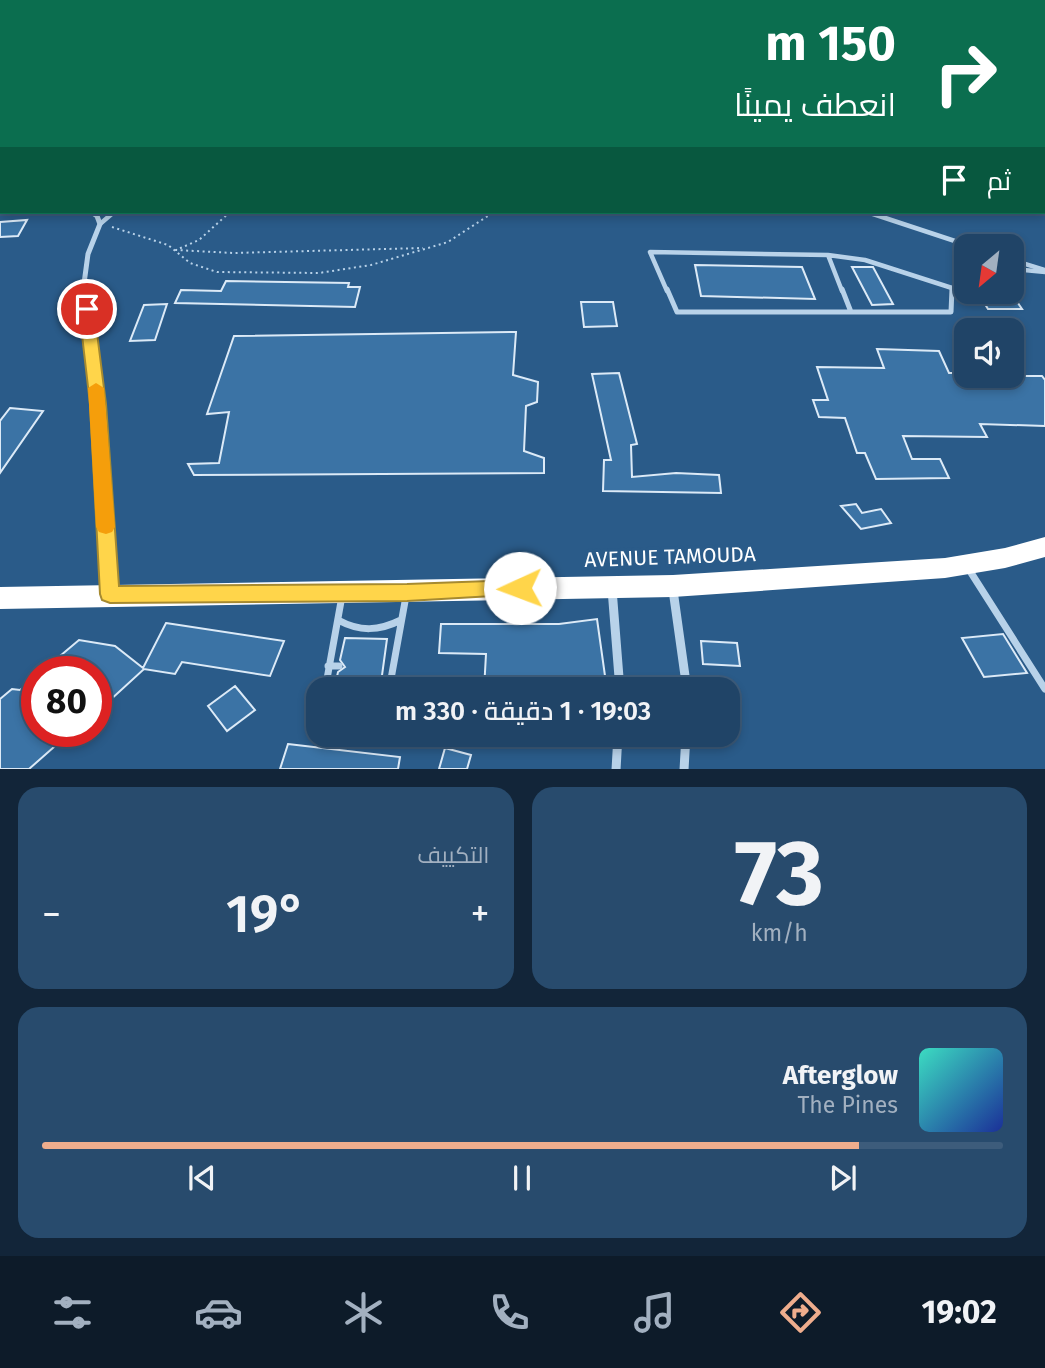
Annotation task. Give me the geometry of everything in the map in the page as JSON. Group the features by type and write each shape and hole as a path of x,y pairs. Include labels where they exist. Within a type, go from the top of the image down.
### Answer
{"highway":[{"name":"AVENUE TAMOUDA","path":"0,598 110,594 407,593 673,586 861,576 967,565 1045,547"}],"street":[{"path":"94,214 100,224 88,254 83,290 98,404 110,594"},
{"path":"612,586 619,677"},
{"path":"673,586 685,677"},
{"path":"616,769 617,747"},
{"path":"684,769 685,747"}],"lane":[{"path":"100,224 112,214"},
{"path":"873,214 954,241"},
{"path":"650,252 828,255 865,260 952,288 951,312 677,312 650,252"},
{"path":"828,255 851,312"},
{"path":"1024,264 1045,271"},
{"path":"1024,270 1045,271"},
{"path":"967,565 1045,689"},
{"path":"327,677 343,593"},
{"path":"391,677 407,593"},
{"path":"338,620 363,630 383,628 401,620"},
{"path":"328,666 339,666"},
{"path":"382,667 393,668"}],"path":[{"path":"176,250 200,240 228,214"},
{"path":"176,250 190,263 204,269 252,274 344,270 448,242 492,214"},
{"path":"100,224 125,230 176,250 233,253 430,248"}],"building":[{"path":"27,220 18,236 0,237 0,222"},
{"path":"695,265 802,267 815,299 701,296"},
{"path":"852,267 873,267 893,304 872,305"},
{"path":"226,281 349,283 348,287 360,287 355,307 175,303 181,290 221,291"},
{"path":"581,302 613,302 617,326 584,327"},
{"path":"167,304 155,340 130,341 144,305"},
{"path":"985,304 1019,304 1022,309 988,309"},
{"path":"516,332 513,375 538,382 537,402 526,406 524,451 544,458 544,473 194,475 188,464 219,463 229,412 207,414 234,336"},
{"path":"877,349 939,351 949,373 954,373 954,388 1024,388 1024,376 1042,376 1045,380 1045,426 980,424 987,437 903,436 912,459 940,459 949,478 876,479 865,453 857,453 845,418 819,417 813,400 828,400 817,367 884,368"},
{"path":"619,373 637,444 631,445 632,477 676,473 719,475 721,493 603,491 604,460 611,460 592,374"},
{"path":"10,408 43,411 0,473 0,421"},
{"path":"856,504 862,513 881,509 891,523 861,529 841,506"},
{"path":"597,619 605,677 485,677 486,654 439,653 441,624 559,624"},
{"path":"166,623 284,641 270,676 182,662 175,674 144,669 112,698 112,656 60,656 79,640 115,646 143,668"},
{"path":"1003,634 1027,673 984,677 962,638"},
{"path":"345,638 387,639 382,677 337,677 338,672 345,667 340,660"},
{"path":"701,641 737,643 740,666 703,664"},
{"path":"235,686 255,710 227,731 208,706"},
{"path":"12,689 20,690 21,747 54,747 29,769 0,769 0,699"},
{"path":"288,744 400,757 398,769 280,769"},
{"path":"445,748 471,755 467,769 439,769"}],"slow traffic":[{"path":"96,388 106,527"}],"route":[{"path":"87,309 98,404 110,594 407,593 520,588"}]}
